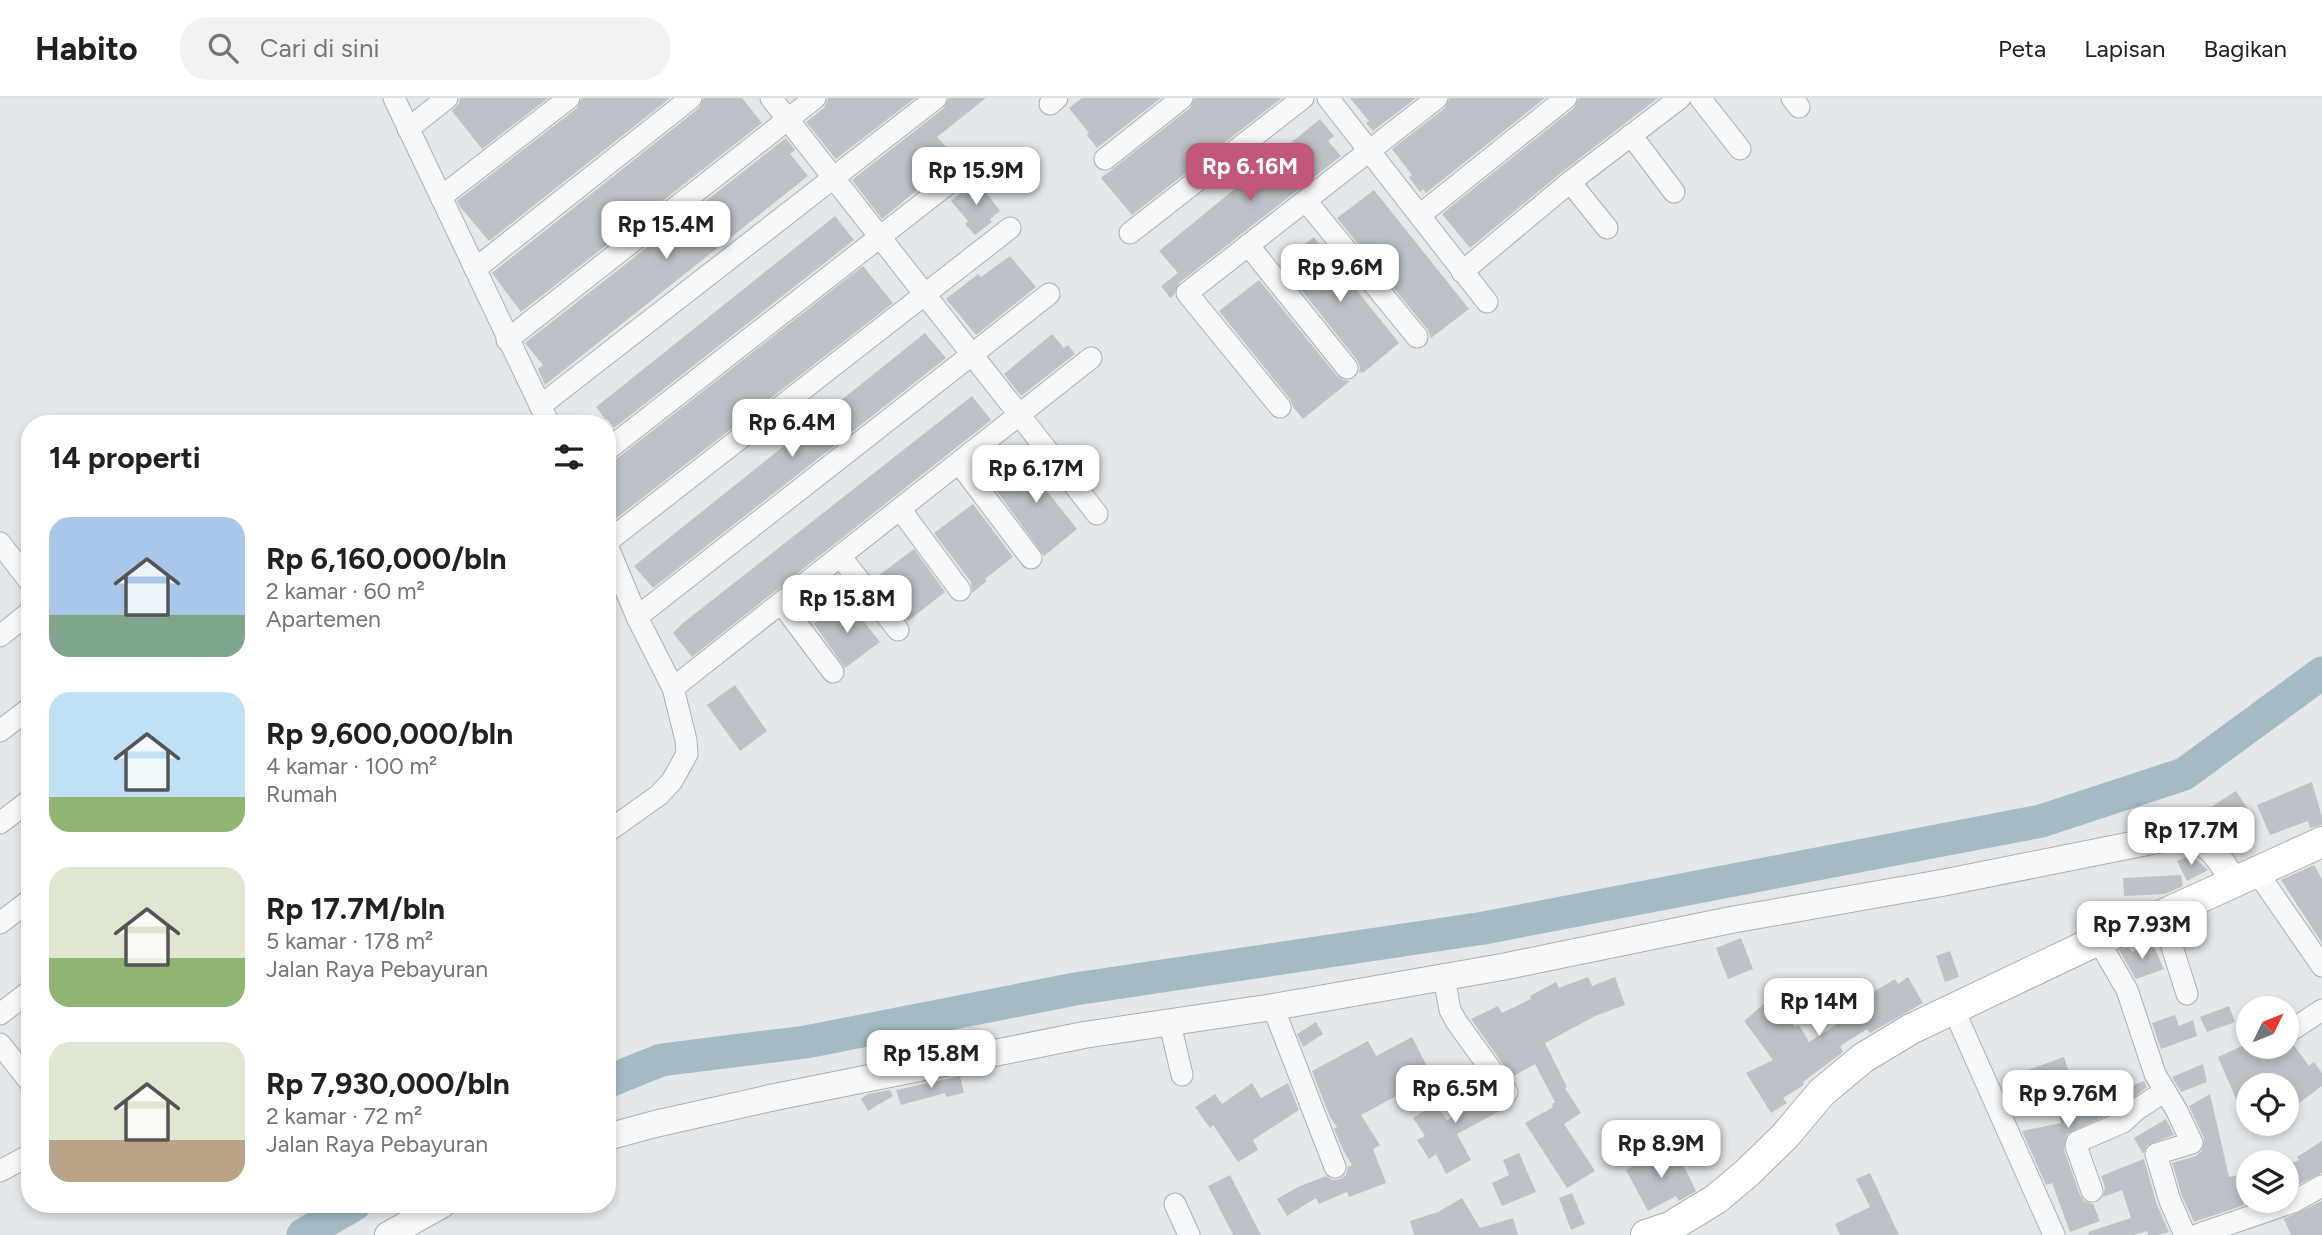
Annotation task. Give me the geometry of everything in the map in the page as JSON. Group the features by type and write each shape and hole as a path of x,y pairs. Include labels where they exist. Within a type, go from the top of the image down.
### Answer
{"main road":[{"path":"1646,1235 1670,1227 1716,1199 1747,1174 1785,1136 1822,1092 1863,1058 1911,1029 2098,940 2162,915 2322,842"}],"street":[{"path":"394,98 544,415 936,98"},
{"path":"408,129 447,98"},
{"path":"441,197 569,98"},
{"path":"475,269 691,98"},
{"path":"771,98 1097,514"},
{"path":"507,340 815,98"},
{"path":"1105,159 1182,98"},
{"path":"1130,233 1303,98"},
{"path":"1328,98 1487,302"},
{"path":"1280,407 1187,293 1437,98"},
{"path":"1420,215 1566,98"},
{"path":"1462,272 1570,182 1679,98"},
{"path":"1700,98 1740,149"},
{"path":"1631,135 1674,192"},
{"path":"616,443 972,165"},
{"path":"1570,182 1607,228"},
{"path":"1306,201 1417,337"},
{"path":"616,536 1010,228"},
{"path":"1248,245 1347,368"},
{"path":"638,617 1049,294"},
{"path":"673,688 1091,358"},
{"path":"959,463 1031,558"},
{"path":"900,509 960,590"},
{"path":"0,543 21,570"},
{"path":"840,556 898,630"},
{"path":"616,564 673,688 687,754 672,782 659,795 616,826"},
{"path":"781,603 833,672"},
{"path":"0,636 21,619"},
{"path":"0,731 21,715"},
{"path":"0,823 21,807"},
{"path":"616,1135 892,1073 1084,1035 1170,1024 1444,977 2177,836 2190,836 2212,848 2245,877 2322,966"},
{"path":"0,923 21,907"},
{"path":"2162,915 2187,994"},
{"path":"2098,940 2127,990 2155,1074 2192,1143 2159,1152 2156,1156 2170,1201 2185,1235"},
{"path":"1444,977 1450,1010 1456,1021 1507,1092"},
{"path":"0,1014 21,998"},
{"path":"1273,1007 1335,1167"},
{"path":"1953,1008 2054,1235"},
{"path":"2300,1024 2322,1010"},
{"path":"1170,1024 1182,1075"},
{"path":"0,1044 21,1071"},
{"path":"2092,1191 2076,1146 2077,1142 2123,1122 2165,1091"},
{"path":"0,1171 21,1160"},
{"path":"2197,1235 2293,1202 2322,1186"},
{"path":"1175,1204 1189,1235"},
{"path":"388,1235 427,1213"}],"building":[{"path":"460,98 548,98 482,149 452,111"},
{"path":"582,98 670,98 489,241 457,201 577,108"},
{"path":"704,98 742,98 762,123 521,312 492,273 699,108"},
{"path":"828,98 915,98 836,159 806,122 824,108"},
{"path":"949,98 986,98 937,137 956,158 882,219 852,180 944,108"},
{"path":"1082,98 1161,98 1097,148 1069,108"},
{"path":"1195,98 1282,98 1132,215 1101,178 1190,108"},
{"path":"1350,98 1416,98 1373,131 1366,123 1369,121"},
{"path":"1450,98 1545,98 1426,193 1423,189 1420,192 1409,177 1412,175 1392,149 1445,108"},
{"path":"1579,98 1658,98 1470,248 1442,214 1574,108"},
{"path":"1320,119 1334,136 1328,141 1341,156 1179,283 1170,298 1161,286 1178,273 1159,251"},
{"path":"786,138 795,150 790,154 808,176 545,385 538,369 543,365 525,343"},
{"path":"977,180 1000,211 990,219 992,222 975,235 965,224 968,221 951,201"},
{"path":"1374,190 1469,309 1431,338 1427,329 1337,218"},
{"path":"835,216 854,240 616,426 616,415 602,415 596,407"},
{"path":"1314,237 1399,343 1363,373 1359,373 1357,360 1280,263"},
{"path":"1010,256 1036,287 976,335 946,299 978,274 981,277"},
{"path":"863,266 893,303 616,518 616,459"},
{"path":"1259,280 1337,376 1350,381 1303,419 1219,311"},
{"path":"925,333 946,358 653,588 634,566"},
{"path":"1052,334 1064,348 1068,345 1075,354 1021,396 1004,374"},
{"path":"972,396 991,420 692,657 673,633 683,623"},
{"path":"1035,456 1056,482 1046,490 1077,529 1044,556 994,487"},
{"path":"973,504 1013,557 972,593 971,582 934,533"},
{"path":"914,549 945,592 908,621 874,579"},
{"path":"849,603 880,642 845,668 814,624 825,616 828,619"},
{"path":"735,685 767,731 740,751 707,705"},
{"path":"2312,782 2322,825 2310,828 2308,821 2270,835 2257,805"},
{"path":"2236,791 2248,809 2213,831 2198,824 2194,818"},
{"path":"2191,855 2208,870 2187,881 2177,861"},
{"path":"2314,865 2322,879 2322,943 2281,880"},
{"path":"2181,875 2183,886 2165,894 2124,896 2123,878"},
{"path":"1741,938 1753,969 1728,979 1716,948"},
{"path":"2152,943 2164,969 2136,979 2119,950 2129,947 2132,952"},
{"path":"1950,951 1959,977 1945,982 1936,956"},
{"path":"1588,977 1592,986 1615,977 1625,1005 1595,1016 1545,1043 1567,1087 1565,1088 1581,1113 1564,1124 1595,1171 1567,1188 1525,1123 1553,1107 1555,1102 1535,1064 1512,1077 1471,1019 1498,1006 1502,1013 1531,999 1530,996 1556,982 1559,988"},
{"path":"1908,977 1923,1003 1870,1033 1867,1029 1840,1046 1843,1052 1803,1082 1804,1085 1783,1098 1787,1103 1771,1113 1746,1073 1773,1060 1744,1021 1771,998 1795,1027 1799,1025 1809,1042 1848,1017 1839,1004 1862,986 1868,995 1895,979 1898,984"},
{"path":"2229,1006 2235,1022 2207,1032 2200,1017"},
{"path":"2175,1015 2179,1026 2193,1020 2197,1036 2161,1049 2152,1023"},
{"path":"1316,1022 1323,1034 1303,1047 1297,1034"},
{"path":"1412,1037 1430,1072 1397,1093 1398,1095 1361,1115 1380,1145 1373,1149 1386,1183 1349,1197 1347,1192 1319,1204 1316,1198 1287,1216 1277,1199 1326,1176 1332,1180 1340,1179 1352,1165 1334,1129 1337,1127 1330,1117 1312,1071 1368,1041 1376,1056"},
{"path":"2236,1049 2236,1059 2300,1059 2300,1054 2309,1066 2314,1062 2322,1073 2322,1086 2299,1103 2299,1073 2236,1073 2236,1099 2218,1057"},
{"path":"2064,1057 2078,1099 2106,1091 2102,1082 2123,1074 2127,1088 2144,1081 2147,1087 2116,1111 2067,1134 2064,1150 2080,1195 2084,1201 2093,1204 2100,1221 2070,1232 2052,1183 2046,1185 2022,1131 2061,1123 2053,1093 2024,1103 2014,1075"},
{"path":"2203,1064 2207,1082 2181,1092 2172,1077"},
{"path":"1478,1075 1497,1101 1500,1111 1457,1134 1471,1160 1446,1174 1436,1154 1429,1159 1417,1140 1425,1136 1413,1118 1436,1103 1447,1120 1471,1107 1460,1087"},
{"path":"960,1076 964,1093 946,1097 945,1093 901,1105 896,1090"},
{"path":"1252,1083 1261,1098 1288,1083 1299,1110 1253,1140 1258,1150 1238,1162 1213,1125 1210,1128 1195,1107 1215,1094 1222,1104"},
{"path":"890,1090 893,1096 868,1111 861,1099 868,1094"},
{"path":"2210,1094 2229,1177 2236,1175 2236,1208 2194,1222 2182,1196 2172,1163 2196,1156 2202,1151 2204,1138 2189,1106"},
{"path":"2166,1119 2174,1135 2147,1145 2143,1154 2134,1138"},
{"path":"1614,1124 1626,1152 1614,1160 1601,1129"},
{"path":"2322,1141 2322,1173 2299,1184 2299,1156"},
{"path":"1676,1150 1696,1191 1679,1201 1676,1196 1648,1211 1626,1170 1648,1158 1651,1163"},
{"path":"1519,1153 1536,1192 1502,1206 1492,1183 1509,1175 1503,1160"},
{"path":"2144,1159 2157,1205 2169,1232 2159,1235 2148,1235 2147,1231 2134,1235 2089,1235 2088,1232 2131,1218 2122,1190 2103,1197 2105,1187 2101,1176"},
{"path":"1870,1173 1899,1235 1840,1235 1835,1224 1870,1207 1856,1179"},
{"path":"1230,1175 1261,1235 1233,1235 1208,1186"},
{"path":"1572,1193 1585,1224 1571,1230 1559,1198"},
{"path":"1462,1198 1480,1228 1513,1218 1518,1235 1414,1235 1410,1221 1438,1212"},
{"path":"2322,1201 2322,1235 2291,1235 2284,1219"}],"waterway":[{"path":"616,1078 661,1060 806,1042 1075,989 1484,928 2041,821 2184,774 2322,673"},
{"path":"303,1235 340,1213"}]}
